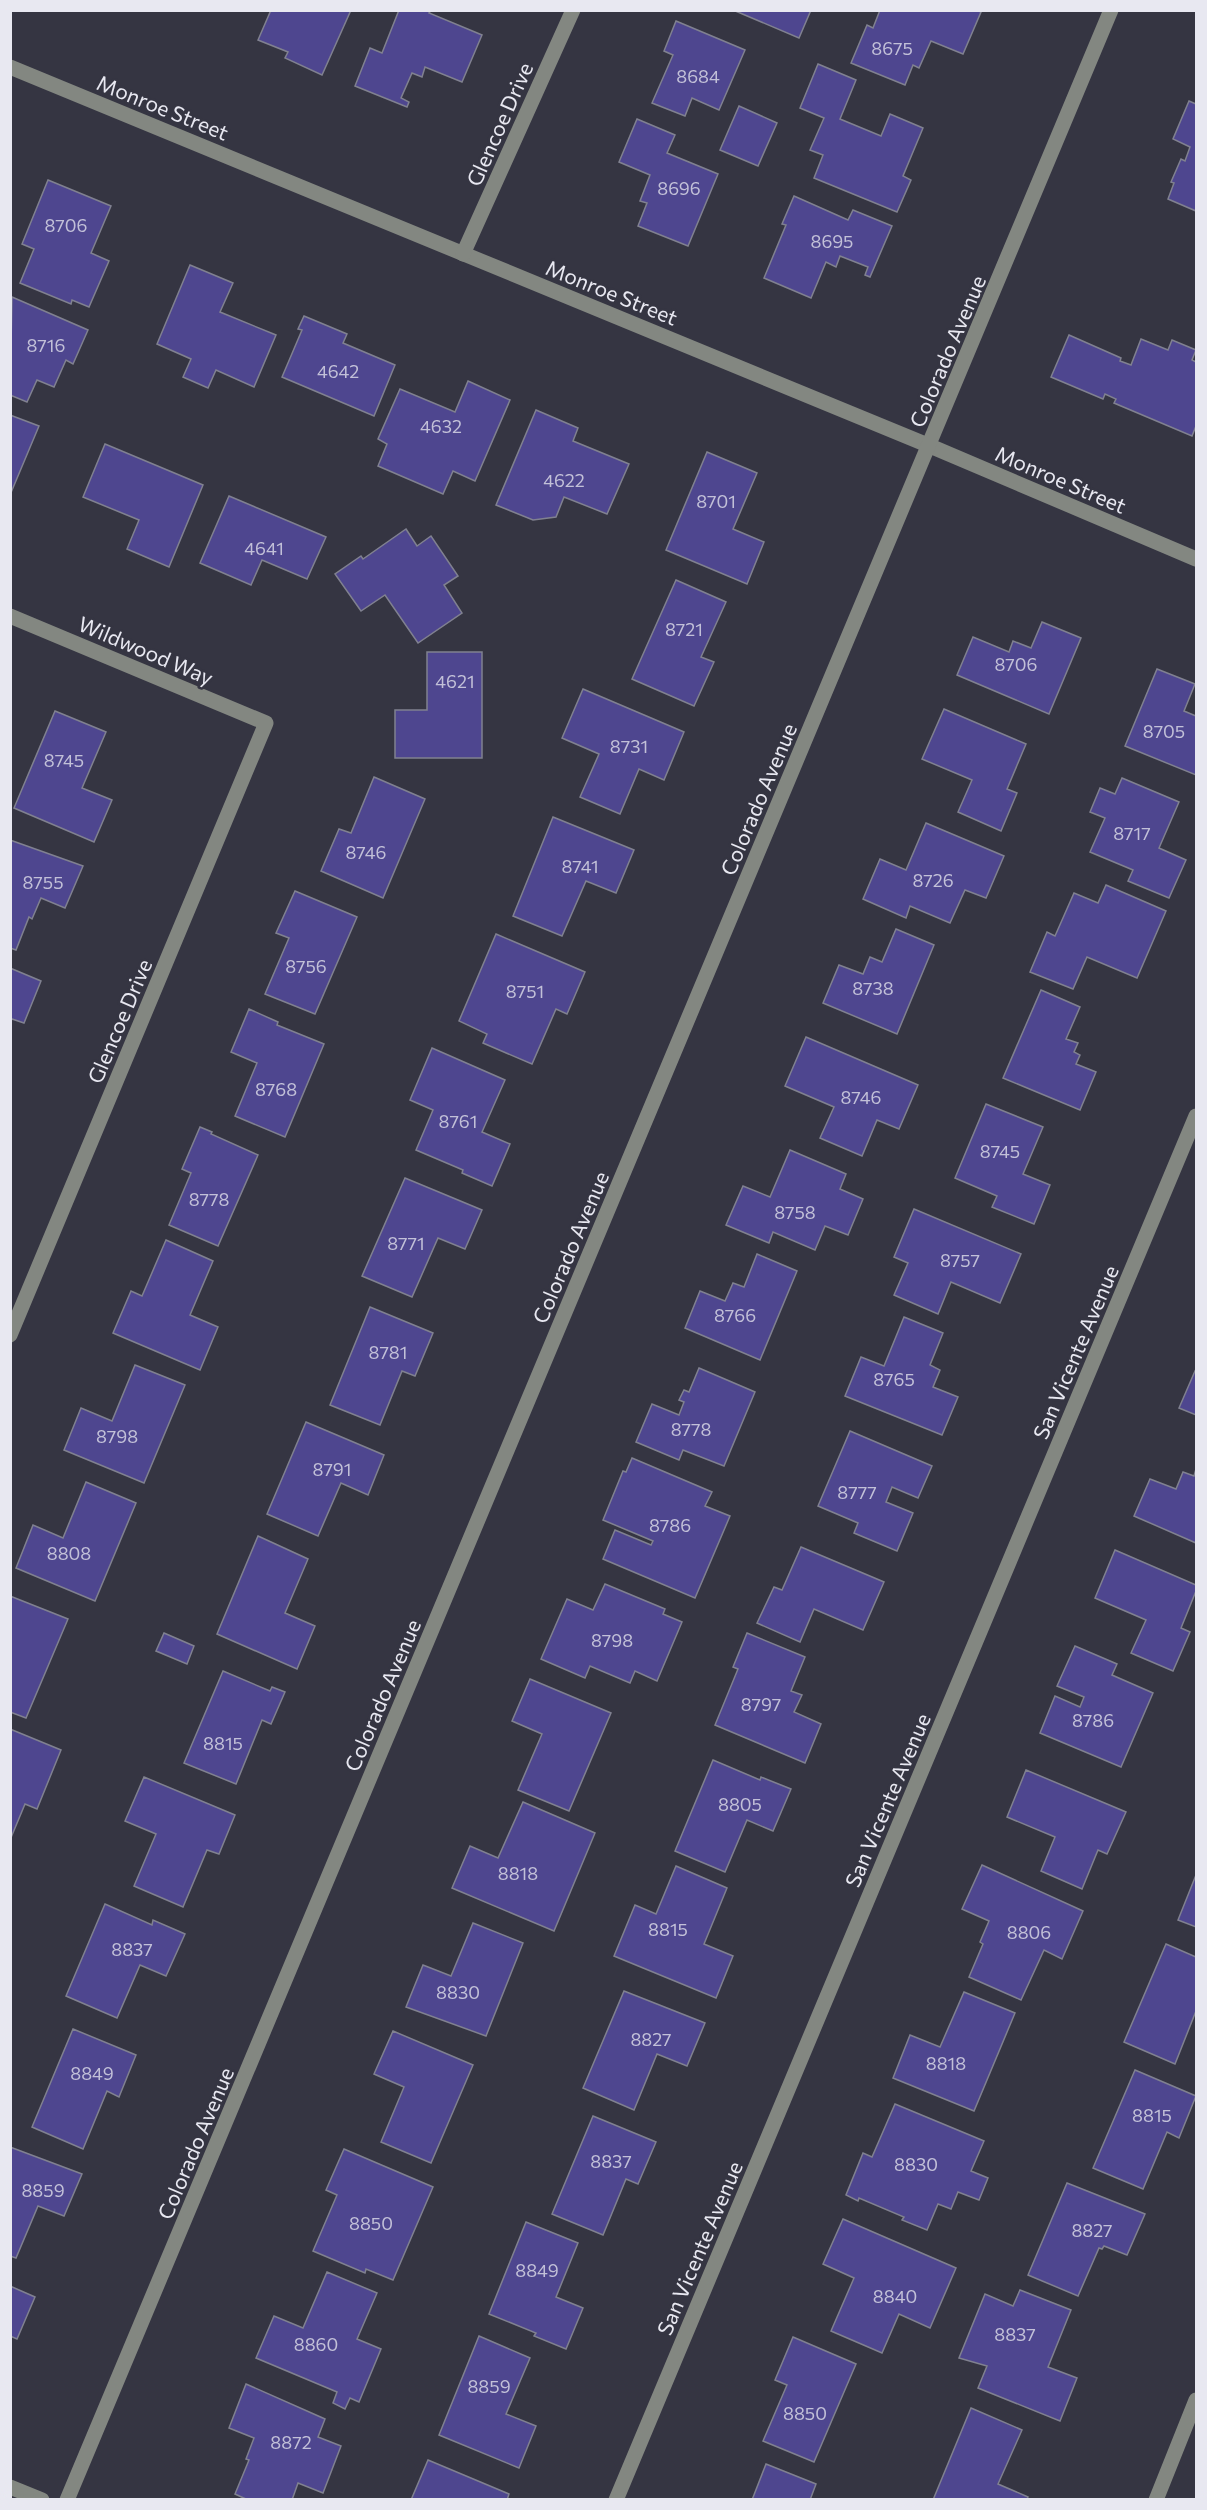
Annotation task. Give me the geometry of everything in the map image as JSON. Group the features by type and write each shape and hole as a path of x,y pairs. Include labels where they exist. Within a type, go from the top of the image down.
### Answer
{"street":[{"name":"Glencoe Drive","path":"463,254 573,10"},
{"name":"Colorado Avenue","path":"67,2499 1112,10"},
{"name":"Monroe Street","path":"10,67 930,446 1197,559"},
{"name":"Wildwood Way","path":"10,616 266,723"},
{"name":"Glencoe Drive","path":"10,1335 266,723"},
{"name":"San Vicente Avenue","path":"616,2499 1197,1116"},
{"path":"1156,2499 1197,2400"},
{"path":"10,2487 42,2499"}],"building":[{"path":"271,10 351,10 322,75 285,58 288,52 258,40"},
{"path":"399,10 431,10 429,13 482,35 462,82 425,67 422,77 412,73 401,98 409,102 407,107 355,86 370,48 382,53"},
{"path":"733,10 811,10 799,38"},
{"path":"880,10 977,10 981,12 963,54 931,41 919,68 913,65 905,85 851,63 867,25 873,28"},
{"path":"676,21 745,50 719,110 692,98 685,116 652,103 673,55 664,51"},
{"path":"818,64 856,80 840,119 881,136 890,114 923,128 903,176 911,180 897,212 814,178 823,155 810,150 824,118 800,108"},
{"path":"1189,101 1196,104 1196,211 1168,199 1174,183 1171,182 1181,159 1185,161 1190,147 1173,139"},
{"path":"739,106 777,123 758,166 720,150"},
{"path":"637,119 675,135 667,153 718,174 688,246 638,226 647,203 640,201 650,175 619,162"},
{"path":"48,180 111,206 91,253 109,261 89,307 72,300 71,304 20,283 34,249 22,244"},
{"path":"794,196 848,220 853,210 892,226 870,277 865,275 868,267 840,256 836,267 826,262 811,298 764,278 786,225 782,224"},
{"path":"190,265 233,283 220,312 276,335 254,387 216,370 208,388 183,377 191,359 157,344"},
{"path":"12,297 88,330 73,364 66,360 54,387 37,380 27,402 10,395"},
{"path":"304,316 347,334 343,343 395,365 374,416 282,377 302,330 298,329"},
{"path":"1069,335 1121,358 1120,361 1131,365 1141,339 1168,350 1172,340 1196,350 1192,360 1196,362 1196,426 1192,436 1114,403 1116,399 1105,394 1103,399 1051,377"},
{"path":"468,381 510,400 475,481 453,471 443,494 378,466 387,444 378,439 400,389 455,412"},
{"path":"536,410 578,428 573,441 629,464 607,514 564,497 556,517 533,520 496,505"},
{"path":"10,415 39,426 10,495"},
{"path":"105,444 203,485 169,567 127,549 139,520 83,497"},
{"path":"707,452 757,473 733,529 764,542 747,584 666,550"},
{"path":"229,496 326,537 307,579 262,560 251,585 200,563"},
{"path":"406,529 417,546 431,536 458,576 444,585 462,613 418,643 385,595 361,611 335,574 361,556 363,559"},
{"path":"676,580 726,602 701,657 714,662 694,706 632,679"},
{"path":"1042,622 1081,638 1049,714 957,675 973,637 1009,652 1013,641 1031,648"},
{"path":"427,652 482,652 482,758 395,758 395,710 427,710"},
{"path":"1157,669 1195,684 1184,711 1196,716 1196,775 1125,746"},
{"path":"583,689 684,732 664,780 639,769 620,814 580,797 599,754 562,738"},
{"path":"944,709 1026,744 1007,789 1017,793 1001,831 958,812 972,780 922,759"},
{"path":"55,711 106,732 82,788 112,800 94,842 14,808"},
{"path":"374,777 425,799 383,898 321,871 339,829 351,833"},
{"path":"1122,778 1179,802 1159,848 1186,860 1169,898 1128,881 1133,870 1090,852 1105,818 1090,812 1100,788 1115,794"},
{"path":"553,817 634,850 616,893 586,881 562,936 513,916"},
{"path":"926,823 1004,856 986,898 965,890 950,923 910,906 906,918 863,899 880,859 906,870"},
{"path":"10,840 83,866 65,908 41,898 32,919 29,917 16,950 10,948"},
{"path":"1106,885 1166,911 1137,978 1087,957 1073,989 1030,972 1047,932 1055,936 1074,893 1098,903"},
{"path":"295,891 357,917 315,1014 265,994 289,938 276,933"},
{"path":"896,929 934,945 897,1034 823,1003 839,965 863,974 870,957 882,962"},
{"path":"496,934 585,972 567,1014 556,1009 532,1064 483,1043 487,1034 459,1021"},
{"path":"10,968 41,981 24,1023 12,1019 10,1023"},
{"path":"1041,990 1080,1007 1066,1039 1078,1043 1074,1052 1080,1055 1076,1064 1096,1072 1080,1110 1003,1078"},
{"path":"249,1009 278,1022 277,1025 324,1044 285,1137 235,1116 257,1063 231,1052"},
{"path":"806,1037 918,1085 899,1129 877,1120 862,1156 820,1138 834,1107 785,1086"},
{"path":"432,1048 505,1080 482,1132 510,1144 492,1186 462,1173 463,1170 416,1150 433,1110 410,1100"},
{"path":"986,1104 1043,1127 1023,1174 1050,1185 1034,1224 992,1207 997,1196 955,1178"},
{"path":"200,1127 258,1155 218,1246 169,1225 191,1173 182,1169"},
{"path":"790,1150 846,1174 840,1189 863,1199 848,1235 825,1226 815,1250 773,1232 769,1243 726,1225 743,1186 770,1197"},
{"path":"405,1178 482,1210 465,1249 438,1238 412,1297 362,1276"},
{"path":"914,1209 1021,1254 1000,1303 951,1282 938,1314 894,1295 908,1263 894,1257"},
{"path":"166,1240 213,1261 190,1315 218,1327 200,1370 113,1333 131,1291 142,1296"},
{"path":"757,1254 797,1271 760,1360 685,1328 700,1291 725,1301 733,1283 744,1287"},
{"path":"370,1307 433,1333 415,1376 402,1371 380,1425 330,1405"},
{"path":"904,1317 943,1333 930,1365 940,1370 933,1387 958,1397 942,1435 845,1396 861,1357 884,1366"},
{"path":"135,1365 185,1385 144,1483 64,1450 81,1408 112,1421"},
{"path":"699,1368 755,1392 724,1466 683,1450 679,1460 636,1442 652,1404 679,1415 684,1402 679,1400 684,1390 689,1392"},
{"path":"1196,1372 1196,1415 1179,1408"},
{"path":"306,1422 384,1455 368,1495 341,1483 318,1536 267,1514"},
{"path":"850,1431 932,1466 918,1498 892,1487 886,1502 913,1513 897,1551 854,1533 858,1523 818,1506"},
{"path":"632,1458 712,1492 705,1506 730,1516 695,1598 603,1559 615,1530 651,1545 653,1541 603,1520 623,1471 626,1472"},
{"path":"1196,1469 1196,1543 1134,1516 1150,1479 1176,1489 1183,1472 1194,1476"},
{"path":"86,1482 136,1503 95,1601 16,1568 33,1525 63,1538"},
{"path":"258,1536 308,1559 285,1613 315,1626 297,1669 217,1634"},
{"path":"801,1547 884,1582 863,1630 814,1609 800,1642 757,1623 774,1587 782,1590"},
{"path":"1115,1550 1196,1585 1196,1591 1181,1628 1190,1632 1173,1671 1131,1653 1146,1620 1095,1598"},
{"path":"605,1584 665,1609 663,1614 682,1622 657,1681 635,1671 630,1683 590,1666 585,1678 541,1659 567,1599 593,1610"},
{"path":"10,1596 68,1619 26,1718 10,1712"},
{"path":"164,1633 194,1646 187,1664 156,1651"},
{"path":"747,1633 805,1657 791,1691 802,1695 794,1712 821,1724 805,1763 715,1725 738,1669 733,1667"},
{"path":"1075,1646 1117,1664 1112,1675 1153,1693 1121,1767 1040,1733 1055,1696 1080,1707 1084,1697 1057,1686"},
{"path":"223,1671 270,1691 272,1687 285,1692 271,1724 262,1720 236,1784 184,1763"},
{"path":"530,1679 611,1713 569,1811 518,1790 542,1734 512,1721"},
{"path":"10,1729 61,1750 37,1809 25,1804 10,1840"},
{"path":"713,1760 760,1780 761,1777 791,1789 773,1831 747,1820 725,1872 675,1851"},
{"path":"1026,1770 1126,1812 1107,1854 1098,1850 1082,1889 1041,1871 1055,1837 1007,1817"},
{"path":"144,1777 235,1815 219,1854 207,1850 183,1907 134,1886 156,1834 125,1821"},
{"path":"523,1802 595,1833 554,1931 452,1888 470,1846 498,1858"},
{"path":"982,1865 1083,1911 1062,1959 1044,1950 1021,2000 969,1977 983,1944 980,1942 989,1921 962,1909"},
{"path":"676,1866 727,1888 704,1944 733,1956 716,1998 614,1956 635,1905 656,1914"},
{"path":"1196,1875 1196,1927 1178,1920"},
{"path":"105,1904 152,1925 153,1920 185,1934 166,1976 140,1965 117,2018 66,1996"},
{"path":"473,1923 523,1943 486,2036 406,2007 423,1965 451,1976"},
{"path":"1166,1944 1196,1957 1196,2011 1175,2064 1124,2042"},
{"path":"624,1991 705,2023 687,2066 657,2054 634,2110 583,2088"},
{"path":"964,1992 1015,2013 974,2111 893,2078 910,2035 940,2047"},
{"path":"73,2029 136,2055 119,2097 107,2091 83,2149 32,2127"},
{"path":"393,2031 473,2065 431,2163 381,2142 404,2087 374,2074"},
{"path":"1135,2070 1196,2096 1179,2138 1167,2132 1143,2189 1093,2168"},
{"path":"895,2104 984,2141 971,2171 988,2178 979,2200 958,2192 951,2209 938,2204 927,2230 902,2220 904,2217 859,2198 858,2201 846,2195 863,2153 872,2157"},
{"path":"593,2116 656,2142 638,2184 626,2179 603,2235 552,2214"},
{"path":"10,2147 82,2174 64,2216 38,2206 16,2258 10,2256"},
{"path":"344,2149 433,2187 393,2280 366,2269 365,2273 313,2251 337,2195 326,2190"},
{"path":"1067,2183 1145,2214 1127,2255 1104,2246 1102,2249 1099,2248 1078,2296 1028,2275"},
{"path":"843,2219 956,2268 930,2328 899,2314 882,2353 831,2331 854,2278 823,2264"},
{"path":"526,2222 578,2243 556,2297 583,2308 566,2349 534,2336 536,2333 489,2314"},
{"path":"327,2272 377,2293 357,2339 381,2349 359,2402 350,2398 345,2409 333,2403 337,2392 256,2358 274,2316 303,2328"},
{"path":"10,2286 35,2297 17,2339 10,2336"},
{"path":"1020,2290 1071,2310 1048,2367 1077,2378 1060,2421 978,2388 987,2366 959,2358 985,2294 1013,2306"},
{"path":"479,2336 530,2358 506,2414 536,2426 519,2468 439,2435"},
{"path":"793,2337 856,2364 814,2462 763,2441 787,2385 775,2380"},
{"path":"246,2384 325,2419 318,2437 341,2446 323,2493 298,2483 292,2500 248,2500 235,2494 249,2460 246,2459 254,2438 229,2428"},
{"path":"971,2408 1022,2430 998,2484 1028,2497 1027,2500 933,2500"},
{"path":"428,2460 509,2494 507,2500 411,2500"},
{"path":"766,2464 816,2484 810,2500 752,2500"}]}
